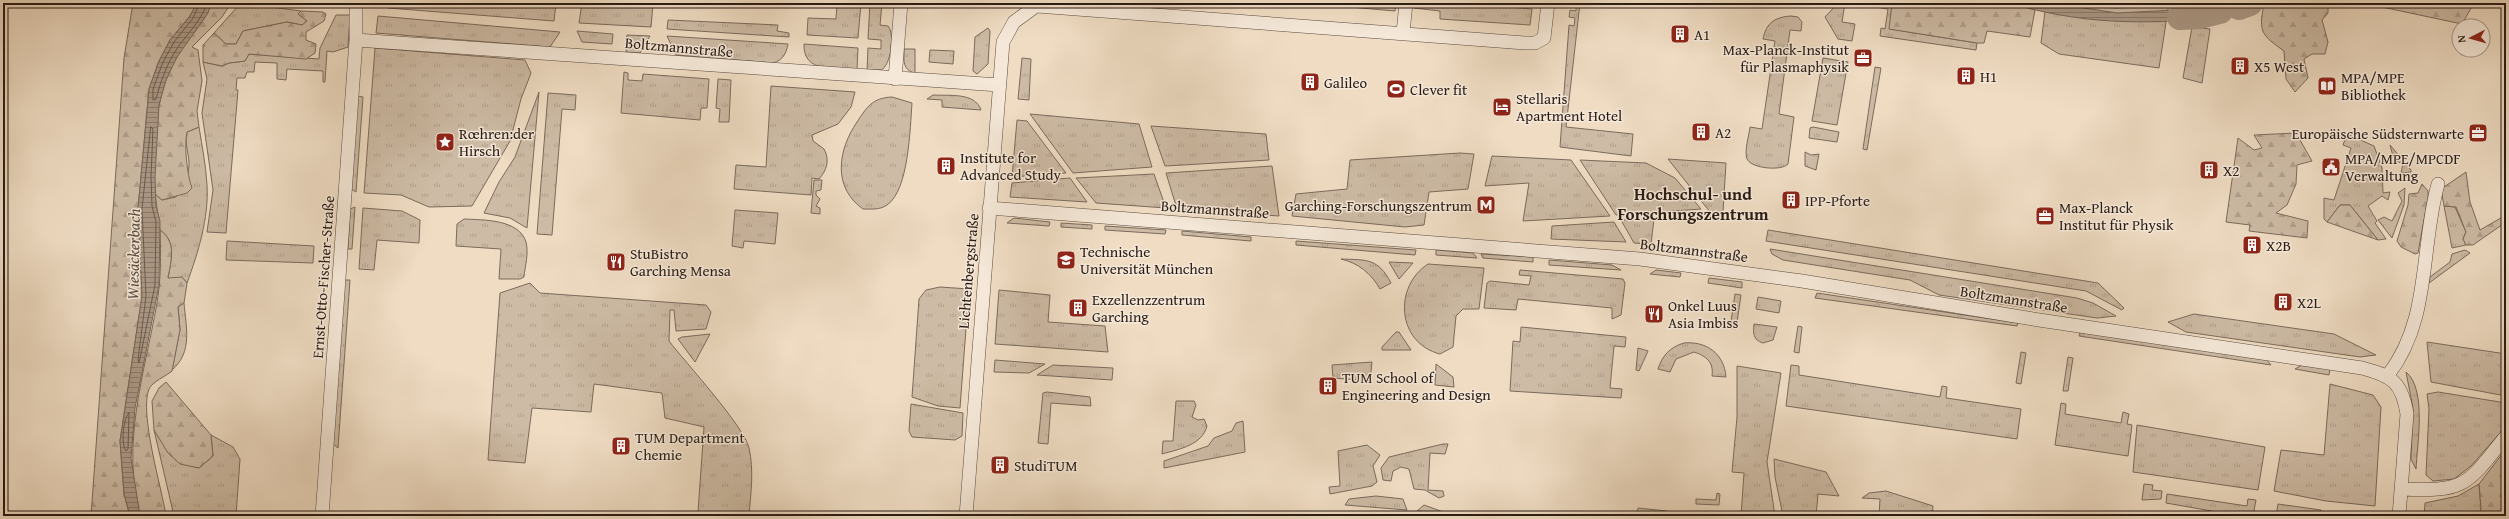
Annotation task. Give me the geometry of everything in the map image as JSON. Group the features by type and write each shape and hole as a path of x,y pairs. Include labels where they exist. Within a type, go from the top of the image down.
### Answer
{"street":[{"name":"Ernst-Otto-Fischer-Straße","path":"322,516 356,40 356,3"},
{"path":"895,79 902,3"},
{"path":"1403,33 1406,3"},
{"path":"1039,4 1536,43 1544,38 1548,3"},
{"name":"Lichtenbergstraße","path":"966,516 1003,42 1008,29 1020,16 1039,4"},
{"name":"Boltzmannstraße","path":"356,40 895,79 999,85"},
{"path":"2399,516 2407,414 2405,399 2398,385 2388,375 2399,360 2417,319 2433,204 2438,184"},
{"name":"Boltzmannstraße","path":"990,208 1640,259 1802,281 2039,320 2297,357 2362,368 2388,375"},
{"path":"2402,489 2440,490 2460,485 2484,463 2506,436"}],"green space":[{"path":"133,3 197,3 190,16 170,40 159,61 149,89 138,209 142,296 120,441 124,494 130,516 91,516 124,58"},
{"path":"211,3 231,3 222,17 192,47 198,50 202,81 197,111 199,127 187,132 186,138 186,160 192,188 187,193 162,200 155,194 154,159 156,123 163,89 169,72 177,57 205,18"},
{"path":"384,3 556,3 554,21 388,8"},
{"path":"582,3 653,3 651,27 579,23"},
{"path":"837,3 861,3 858,38 807,35 808,18 836,19"},
{"path":"870,3 882,3 880,25 888,26 891,35 891,49 889,56 887,62 881,70 867,70 868,48 881,49 881,40 868,39"},
{"path":"1304,3 1383,3 1396,4 1395,11"},
{"path":"1415,3 1462,3 1532,9 1530,25 1440,19 1440,11 1414,8"},
{"path":"1576,3 1580,3 1566,127 1633,134 1631,156 1560,147 1569,25 1574,26 1575,18 1569,17 1570,10 1576,11"},
{"path":"1838,3 1845,3 1842,22 1855,24 1852,41 1838,39 1825,17"},
{"path":"1849,3 1892,4 1890,29 1977,43 1976,50 1880,36 1881,28 1885,29 1888,9"},
{"path":"1884,3 2010,3 2035,10 2030,37 1987,31 1984,43 1977,43 1889,29 1892,4"},
{"path":"2046,3 2169,3 2159,68 2059,54 2041,43"},
{"path":"2196,3 2216,3 2216,8 2195,9"},
{"path":"2328,3 2328,13 2322,20 2328,42 2325,54 2312,54 2304,59 2308,78 2295,92 2286,79 2284,51 2266,37 2262,27 2264,4"},
{"path":"2363,3 2474,3 2465,18 2451,18 2451,22"},
{"path":"248,4 301,11 298,14 307,21 302,25 287,22 243,31 236,44 226,44 214,33 238,6"},
{"path":"301,11 323,12 326,14 324,21 306,32 306,40 316,44 315,53 306,59 249,54 245,61 229,63 222,66 203,62 203,45 214,33 226,44 236,44 243,31 287,22 302,25 307,21 298,14"},
{"path":"336,15 350,15 348,47 333,52 327,51 325,82 323,82 323,71 287,69 286,80 277,79 277,63 255,62 254,72 247,72 245,78 237,78 236,90 238,90 226,233 207,232 213,190 202,113 207,79 203,62 222,66 229,63 245,61 249,54 319,59 320,48"},
{"path":"378,16 560,32 550,47 376,33"},
{"path":"1791,16 1798,17 1802,22 1801,31 1790,30 1779,114 1794,117 1788,164 1780,168 1761,167 1755,165 1747,159 1746,152 1750,127 1762,129 1775,41 1763,39 1764,33 1769,25 1776,19"},
{"path":"668,20 778,25 777,31 789,33 789,37 667,29"},
{"path":"2192,27 2210,29 2202,83 2183,78"},
{"path":"988,28 990,31 988,64 977,74 973,71 975,37"},
{"path":"577,31 613,34 612,44 582,42"},
{"path":"627,35 650,36 640,53 626,52"},
{"path":"667,36 788,44 784,56 773,63 676,55"},
{"path":"804,44 858,48 857,69 830,68 815,65 805,54"},
{"path":"375,48 525,60 531,73 521,99 510,141 472,206 429,207 401,195 364,193"},
{"path":"904,49 915,49 915,73 908,70 906,67 904,61"},
{"path":"930,50 954,51 953,64 929,62"},
{"path":"1022,58 1031,59 1029,100 1018,99"},
{"path":"1823,58 1848,62 1837,125 1812,121"},
{"path":"1875,67 1881,68 1867,150 1863,149"},
{"path":"624,72 628,73 628,80 642,81 643,74 709,79 707,108 701,108 700,120 621,113"},
{"path":"718,79 731,80 729,122 719,122 720,109 716,108"},
{"path":"771,86 855,92 851,107 838,124 812,135 813,141 824,149 826,153 827,165 819,179 812,178 811,195 734,189 736,165 766,167"},
{"path":"539,92 527,228 510,218 484,213 499,182 515,157"},
{"path":"548,93 576,95 575,110 562,109 552,235 537,234"},
{"path":"933,95 961,96 973,100 978,104 981,110 942,107 942,100 927,99"},
{"path":"357,96 363,97 356,192 351,189"},
{"path":"892,97 912,103 909,142 904,173 900,186 894,197 887,205 872,209 863,209 853,200 846,190 842,179 842,156 851,133 867,108 875,101"},
{"path":"1030,114 1139,124 1152,167 1073,173"},
{"path":"1017,120 1027,121 1066,173 1012,177"},
{"path":"1151,126 1266,134 1269,160 1165,166"},
{"path":"199,127 206,178 206,210 199,248 187,283 182,277 171,280 168,278 172,252 169,240 160,230 155,194 162,200 176,197 185,181 189,169 186,140 187,132"},
{"path":"1813,127 1839,132 1837,142 1809,138 1810,128"},
{"path":"2296,133 2312,161 2297,165 2296,184 2287,205 2276,213 2308,221 2307,238 2249,231 2250,225 2226,222 2238,138 2254,150 2262,148 2254,135"},
{"path":"2347,134 2374,146 2382,168 2383,193 2390,192 2388,200 2382,196 2368,206 2377,221 2375,223 2386,239 2378,240 2350,205 2340,205 2327,222 2324,219 2324,198 2334,200 2351,148 2343,145"},
{"path":"2390,145 2411,170 2411,172 2401,173 2403,164 2394,160"},
{"path":"1805,152 1811,155 1819,154 1816,170 1805,166"},
{"path":"1460,153 1474,154 1468,189 1429,192 1424,225 1405,227 1292,216 1296,194 1347,189 1350,160"},
{"path":"1492,156 1571,160 1610,216 1523,221 1529,183 1485,186"},
{"path":"1668,159 1726,163 1723,212 1710,212"},
{"path":"1580,160 1646,163 1675,178 1701,209 1616,215"},
{"path":"1272,166 1279,216 1177,209 1166,173"},
{"path":"2466,172 2470,202 2480,230 2506,215 2506,222 2473,245 2466,245 2463,239 2466,232 2456,207 2444,206 2441,189"},
{"path":"1154,174 1166,208 1096,203 1076,178"},
{"path":"1070,178 1087,202 1010,197 1012,183"},
{"path":"814,180 822,180 821,190 816,191 816,195 820,199 816,206 820,208 820,214 811,213"},
{"path":"2422,184 2428,191 2428,197 2418,253 2415,254 2401,247 2397,241 2408,205 2409,194 2418,193"},
{"path":"2405,188 2404,205 2392,238 2378,220 2384,217 2392,221 2402,201 2398,193"},
{"path":"2340,205 2350,205 2378,240 2327,222"},
{"path":"2444,206 2455,207 2466,232 2463,239 2466,245 2452,248"},
{"path":"355,207 352,249 348,249 350,209"},
{"path":"363,208 402,211 420,220 419,243 377,240 374,270 359,269"},
{"path":"735,210 778,213 775,244 744,241 743,248 732,246"},
{"path":"1014,218 1050,222 1049,226 1007,223"},
{"path":"464,219 500,222 516,229 522,234 526,242 527,251 524,277 520,279 499,279 501,249 456,246 457,224"},
{"path":"1654,219 1651,244 1634,243 1621,220"},
{"path":"1614,222 1626,242 1551,239 1552,226"},
{"path":"1061,223 1092,225 1092,229 1061,227"},
{"path":"1105,226 1166,230 1165,234 1105,230"},
{"path":"160,230 169,240 172,252 168,278 182,277 187,283 184,303 178,307 180,330 172,371 151,386 147,400 149,433 166,516 140,516 135,489 133,462 134,435 136,409 157,303 161,248"},
{"path":"1768,230 2098,283 2124,308 2122,310 2086,291 1766,241"},
{"path":"1182,231 1251,237 1251,241 1182,235"},
{"path":"227,241 314,246 313,263 226,260"},
{"path":"1296,241 1416,250 1415,255 1296,245"},
{"path":"1770,249 2077,298 2093,303 2116,316 2097,318 1939,295 1910,280 1783,260 1772,254"},
{"path":"1436,250 1473,253 1477,258 1436,255"},
{"path":"2465,250 2470,253 2429,283 2430,277 2450,262 2452,254"},
{"path":"1481,254 1533,257 1533,262 1483,258"},
{"path":"1341,259 1365,260 1371,262 1381,269 1391,283 1380,289 1364,270 1353,263"},
{"path":"1549,260 1612,265 1621,270 1549,265"},
{"path":"1389,262 1413,263 1399,279"},
{"path":"1428,264 1484,268 1479,309 1463,309 1456,316 1453,347 1440,354 1426,348 1415,339 1408,327 1405,314 1405,300 1409,286 1417,274"},
{"path":"1520,270 1623,279 1625,283 1621,315 1612,319 1612,308 1518,299 1516,310 1484,308 1487,283 1490,281 1529,285 1531,276 1519,275"},
{"path":"1656,270 1681,273 1680,277 1650,274"},
{"path":"1709,278 1742,282 1742,288 1708,283"},
{"path":"344,280 350,280 338,448 333,444"},
{"path":"530,283 540,293 706,305 711,312 706,329 676,331 674,310 670,310 669,341 726,410 745,438 751,456 752,481 749,515 698,512 704,427 665,418 662,393 594,384 591,412 532,408 525,463 488,460 500,293"},
{"path":"940,287 969,289 960,408 938,406 912,397 919,299 926,290"},
{"path":"999,290 1050,295 1048,322 1105,326 1108,352 995,344"},
{"path":"1817,293 2018,323 2017,326 1815,298"},
{"path":"1735,294 1741,295 1736,329 1730,328"},
{"path":"1758,297 1781,301 1779,313 1756,309"},
{"path":"184,303 187,330 186,347 179,363 172,370 180,330 178,306"},
{"path":"2194,314 2334,334 2376,355 2360,357 2186,332 2168,322"},
{"path":"1754,324 1777,327 1773,340 1763,343 1757,340 1754,333"},
{"path":"1798,326 1802,327 1799,353 1794,352"},
{"path":"1521,327 1626,337 1625,347 1614,346 1610,388 1622,389 1621,398 1510,391 1513,341 1520,342"},
{"path":"1396,332 1399,332 1411,350 1382,350 1382,347"},
{"path":"2080,332 2265,358 2271,365 2079,336"},
{"path":"710,334 695,362 678,339 682,337"},
{"path":"2427,342 2506,354 2506,396 2431,382"},
{"path":"1684,343 1700,344 1712,350 1722,361 1726,377 1712,376 1712,367 1708,360 1702,355 1694,352 1676,359 1670,372 1658,369 1667,353"},
{"path":"1638,348 1648,351 1639,371 1636,370"},
{"path":"2021,352 2026,353 2021,384 2016,383"},
{"path":"2068,357 2073,358 2068,391 2063,391"},
{"path":"995,360 1045,364 1029,373 994,372"},
{"path":"1372,362 1370,381 1333,378 1332,365"},
{"path":"1436,364 1453,377 1454,387 1435,385"},
{"path":"1053,365 1113,368 1112,380 1037,375"},
{"path":"1791,365 1799,366 1799,375 1940,397 1942,386 1947,387 1946,398 2021,409 2017,439 1786,406"},
{"path":"2302,365 2330,369 2329,375 2295,369"},
{"path":"1737,366 1781,373 1767,462 1775,516 1741,516 1744,473 1732,472 1737,417"},
{"path":"2406,372 2417,391 2419,404 2419,432 2416,469 2411,459 2413,408"},
{"path":"166,382 211,435 213,456 199,468 180,464 168,453 154,430 152,401 159,388"},
{"path":"2330,384 2373,395 2381,407 2375,506 2326,501 2274,491 2281,450 2324,455"},
{"path":"1047,392 1090,397 1091,406 1051,403 1048,444 1038,443 1043,393"},
{"path":"2438,392 2506,403 2506,426 2471,466 2454,479 2433,481 2426,475 2429,409 2427,394"},
{"path":"1176,401 1194,401 1196,405 1192,417 1198,420 1204,419 1207,426 1200,438 1195,442 1183,448 1162,454 1163,441 1173,441"},
{"path":"2061,403 2066,404 2065,414 2121,423 2123,412 2129,414 2127,424 2132,425 2128,456 2055,445"},
{"path":"911,404 963,413 962,436 955,440 912,437 909,431"},
{"path":"1243,421 1245,452 1164,468 1164,461 1208,446 1214,438 1232,431 1236,423"},
{"path":"2137,425 2265,447 2258,490 2133,472"},
{"path":"154,430 175,459 199,468 213,456 211,435 233,447 240,459 236,516 174,516"},
{"path":"1448,444 1445,454 1430,453 1428,490 1443,491 1444,496 1439,498 1425,490 1414,489 1409,469 1401,467 1393,471 1391,481 1383,480 1381,468 1389,457"},
{"path":"1367,445 1380,455 1373,466 1377,482 1372,486 1330,494 1329,487 1340,486 1338,451"},
{"path":"2506,449 2506,516 2479,516 2481,509 2479,484"},
{"path":"1774,459 1826,472 1839,496 1818,494 1816,516 1783,516 1775,477"},
{"path":"2144,484 2153,485 2152,490 2162,491 2161,499 2142,500"},
{"path":"2479,484 2481,509 2479,516 2424,516 2425,503 2458,496"},
{"path":"1886,491 1933,506 1932,516 1879,516 1880,499 1862,498 1869,493"},
{"path":"1717,493 1720,494 1719,505 1696,504 1696,499 1716,500"},
{"path":"2167,494 2247,506 2248,499 2256,500 2253,516 2240,516 2166,503"},
{"path":"1376,496 1403,499 1407,510 1345,505 1349,499"},
{"path":"2278,504 2321,510 2322,516 2276,516"},
{"path":"1424,505 1446,513 1417,511"},
{"path":"1638,508 1667,511 1667,516 1637,514"}],"water":[{"path":"197,3 211,3 208,13 177,57 166,80 159,105 155,177 156,206 160,221 159,285 135,408 131,458 140,516 130,516 124,494 120,441 142,296 138,209 149,89 159,61 170,40 190,16"},
{"path":"2010,3 2051,3 2117,13 2216,8 2214,18 2162,22 2137,22 2086,19 2036,10"},
{"path":"2066,3 2143,3 2142,7 2115,8"}],"pier":[{"path":"2195,7 2193,22 2167,25 2169,9"}],"waterway":[{"path":"2239,7 2250,3"},
{"path":"2180,17 2200,16 2220,11"}],"place":[{"name":"A1","path":"1680,34"},
{"name":"Max-Planck-Institut für Plasmaphysik","path":"1863,58"},
{"name":"X5 West","path":"2240,66"},
{"name":"H1","path":"1966,76"},
{"name":"Galileo","path":"1310,82"},
{"name":"MPA/MPE Bibliothek","path":"2327,86"},
{"name":"Clever fit","path":"1396,89"},
{"name":"Stellaris Apartment Hotel","path":"1502,107"},
{"name":"A2","path":"1701,132"},
{"name":"Europäische Südsternwarte","path":"2478,133"},
{"name":"Rœhren:der Hirsch","path":"445,142"},
{"name":"Institute for Advanced Study","path":"946,166"},
{"name":"MPA/MPE/MPCDF Verwaltung","path":"2331,167"},
{"name":"X2","path":"2209,170"},
{"name":"IPP-Pforte","path":"1791,200"},
{"name":"Garching-Forschungszentrum","path":"1486,205"},
{"name":"Max-Planck Institut für Physik","path":"2045,216"},
{"name":"X2B","path":"2252,245"},
{"name":"Technische Universität München","path":"1066,260"},
{"name":"StuBistro Garching Mensa","path":"616,262"},
{"name":"X2L","path":"2283,302"},
{"name":"Exzellenzzentrum Garching","path":"1078,308"},
{"name":"Onkel Luus Asia Imbiss","path":"1654,314"},
{"name":"TUM School of Engineering and Design","path":"1328,386"},
{"name":"TUM Department Chemie","path":"621,446"},
{"name":"StudiTUM","path":"1000,465"}],"district":[{"name":"Hochschul- und Forschungszentrum","path":"1693,203"}],"water label":[{"name":"Wiesäckerbach","path":"133,254"}]}
